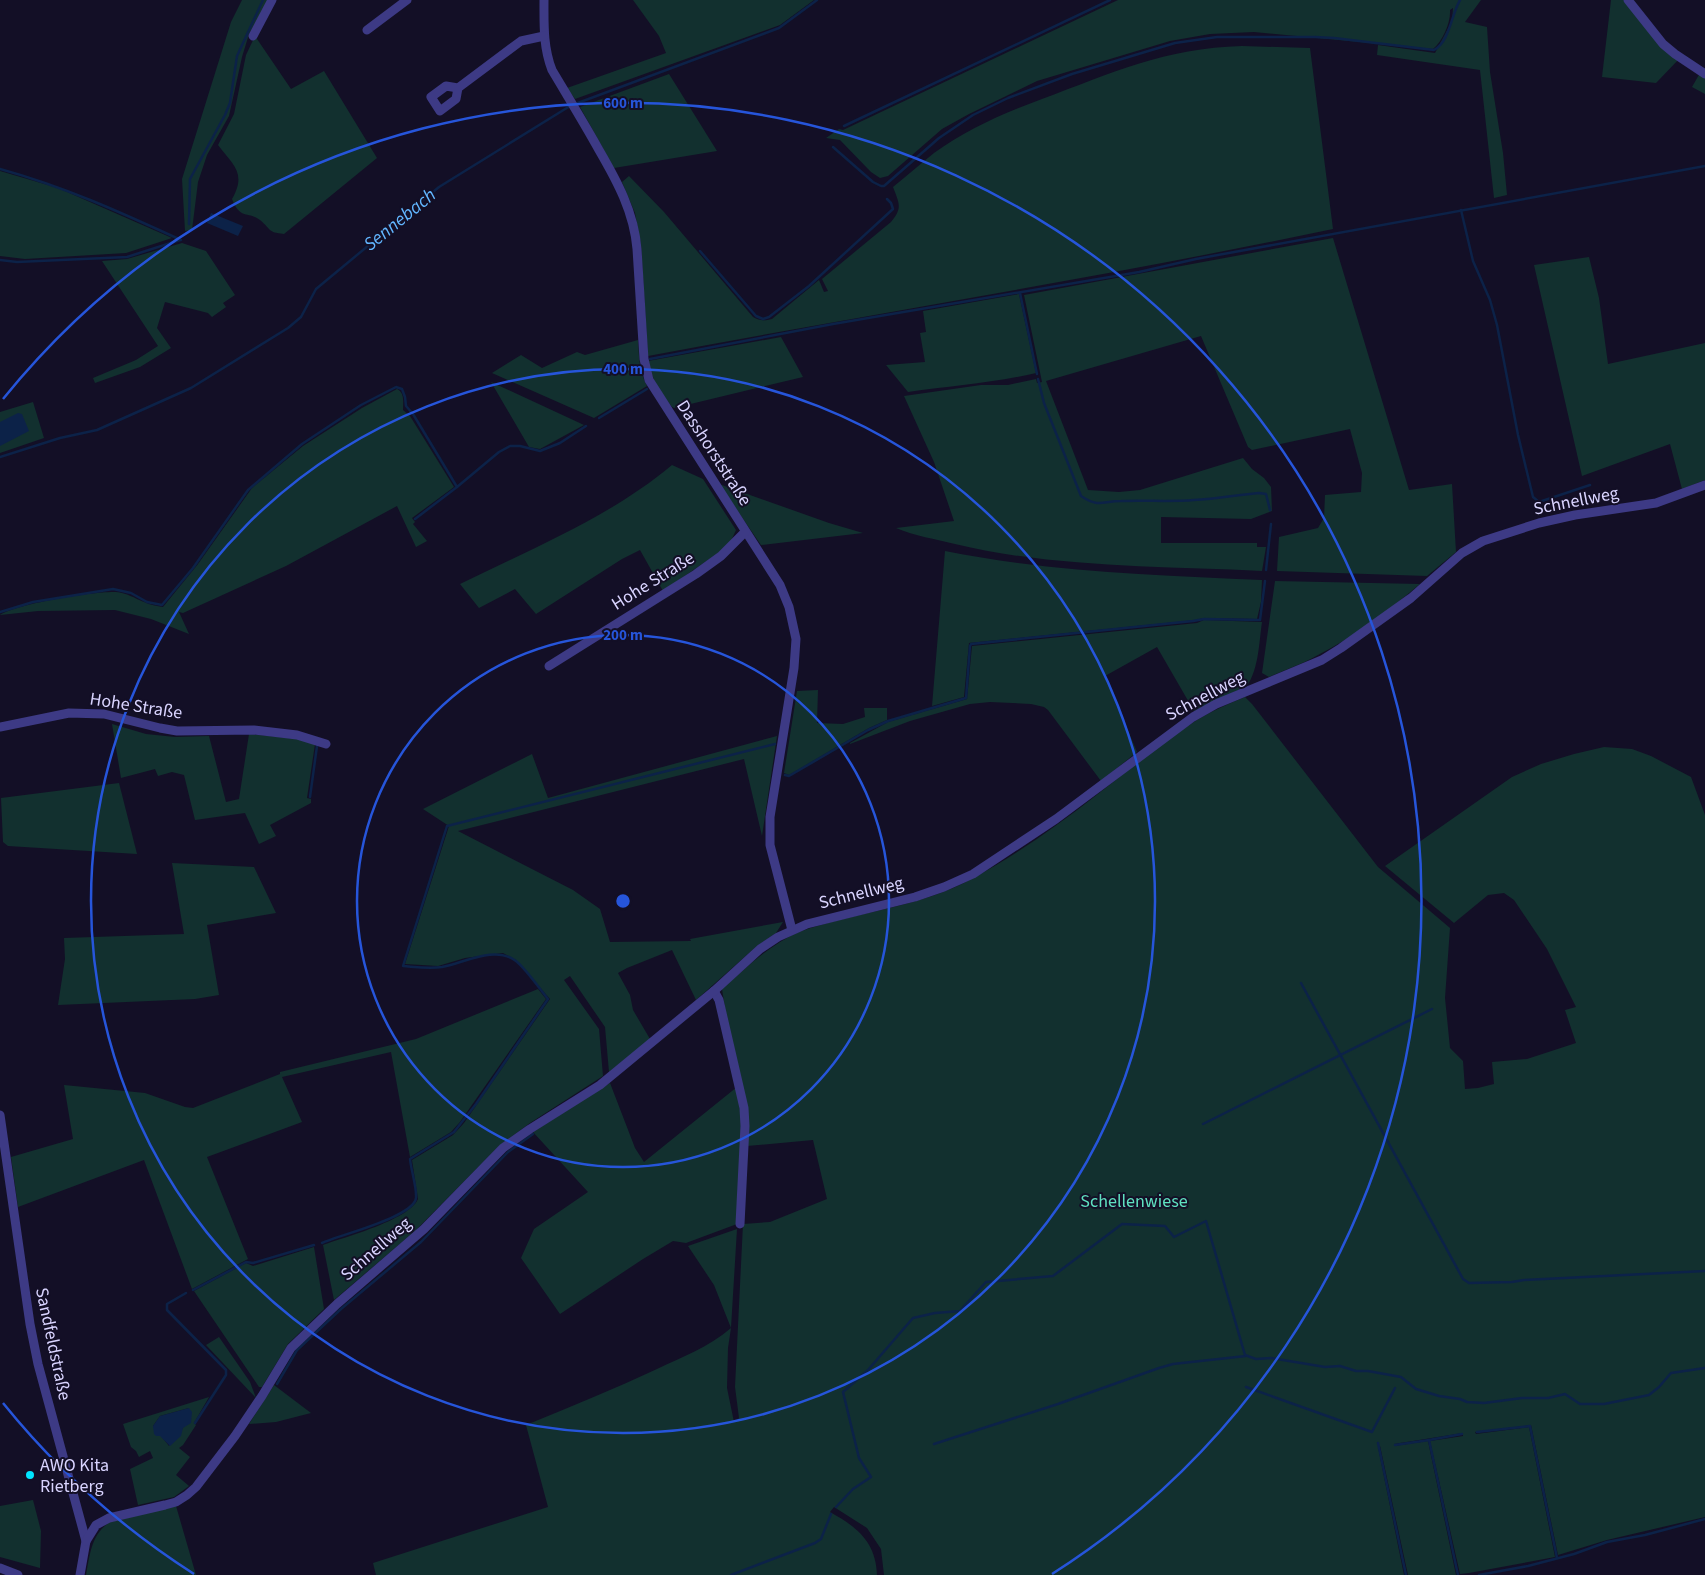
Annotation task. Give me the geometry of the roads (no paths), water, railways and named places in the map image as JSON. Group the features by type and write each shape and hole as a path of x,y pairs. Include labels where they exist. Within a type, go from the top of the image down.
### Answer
{"street":[{"path":"252,36 272,0"},
{"path":"367,30 407,0"},
{"name":"Dasshorststraße","path":"544,0 544,36 548,60 612,173 636,232 644,359 649,380 780,585 789,607 796,639 794,668 770,817 770,845 792,930"},
{"path":"1628,0 1663,44 1705,74"},
{"path":"458,88 521,41 544,36"},
{"name":"Schnellweg","path":"86,1541 96,1525 109,1518 166,1505 176,1502 187,1495 196,1487 235,1436 291,1348 337,1304 424,1229 503,1148 530,1128 600,1086 714,991 760,949 792,930 807,924 915,897 973,874 1056,819 1193,717 1216,704 1322,660 1341,648 1411,598 1462,553 1483,541 1539,523 1656,503 1705,485"},
{"name":"Hohe Straße","path":"549,666 696,574 721,556 745,532"},
{"name":"Hohe Straße","path":"0,727 70,714 104,714 177,731 254,730 297,735 326,744"},
{"path":"714,991 720,1000 744,1108 745,1126 740,1224"},
{"name":"Sandfeldstraße","path":"0,1115 30,1324 38,1364 86,1541 80,1575"},
{"path":"0,1568 18,1575"}],"water":[{"path":"211,213 243,226 238,236 207,223"},
{"path":"18,413 22,414 29,431 0,446 0,422"},
{"path":"189,1408 192,1412 191,1423 183,1428 181,1436 170,1446 160,1436 154,1434 153,1426 160,1416"}],"waterway":[{"path":"189,224 190,179 230,103 237,56 263,0"},
{"name":"Sennebach","path":"575,104 779,28 817,0"},
{"path":"844,126 1110,0"},
{"path":"833,147 873,182 884,186 939,138 973,115 1008,98 1072,74 1175,43 1217,37 1334,38 1434,50 1444,40 1460,0"},
{"name":"Sennebach","path":"0,457 60,438 97,430 191,388 288,328 301,317 316,289 439,187 570,106"},
{"path":"650,359 833,324 1139,272 1196,259 1705,166"},
{"path":"0,169 70,192 181,240"},
{"path":"700,251 756,316 763,319 769,317 809,286 893,209 887,199"},
{"path":"1461,210 1473,261 1490,300 1497,325 1518,435 1533,497 1539,502 1590,485"},
{"path":"0,260 17,262 127,257 180,240"},
{"path":"1020,293 1037,374"},
{"path":"1038,379 1044,403 1081,496 1087,500 1097,503 1185,501 1259,493 1266,494 1270,510"},
{"path":"0,612 33,602 113,589 131,593 147,602 162,605 193,568 248,490 302,444 361,405 396,387 402,389 406,406 413,414 457,487 499,452 510,446 520,446 540,451 560,443 586,426"},
{"path":"599,418 647,389"},
{"path":"415,519 457,487"},
{"path":"1266,570 1271,524"},
{"path":"785,775 789,776 868,730 888,721 966,698 971,644 1204,619 1260,620 1265,581"},
{"path":"322,1243 375,1225 403,1212 412,1205 416,1194 410,1159 454,1132 476,1104 548,999 524,969 508,956 479,956 437,968 403,966 447,826 775,744"},
{"path":"310,797 317,746"},
{"path":"1301,983 1463,1279 1469,1283 1512,1282 1705,1271"},
{"path":"1203,1124 1432,1009"},
{"path":"277,1384 297,1350 341,1309 421,1242 508,1152 533,1134"},
{"path":"836,1507 853,1489 871,1477 859,1458 843,1392 868,1370 913,1318 935,1313 960,1311 986,1282 1053,1276 1122,1224 1165,1226 1174,1237 1206,1221 1245,1355 1256,1359 1271,1358 1325,1367 1340,1366 1356,1371 1368,1371 1401,1377 1416,1389 1467,1402 1484,1403 1522,1398 1548,1398 1565,1394 1580,1404 1604,1404 1649,1395 1671,1373 1705,1368"},
{"path":"193,1290 246,1262 253,1263 314,1245"},
{"path":"186,1293 167,1304 167,1310 226,1370 226,1375 195,1423"},
{"path":"934,1444 1173,1364 1246,1356"},
{"path":"1246,1387 1372,1432 1395,1388"},
{"path":"1477,1432 1530,1426 1557,1558"},
{"path":"1429,1440 1462,1434"},
{"path":"1395,1445 1429,1440 1458,1575"},
{"path":"1378,1443 1406,1575"},
{"path":"731,1575 815,1543 821,1539 831,1514"},
{"path":"1479,1575 1528,1566 1574,1554 1607,1542 1645,1535 1705,1519"}],"place":[{"name":"AWO Kita Rietberg","path":"30,1475"}],"park label":[{"name":"Schellenwiese","path":"1134,1201"}]}
